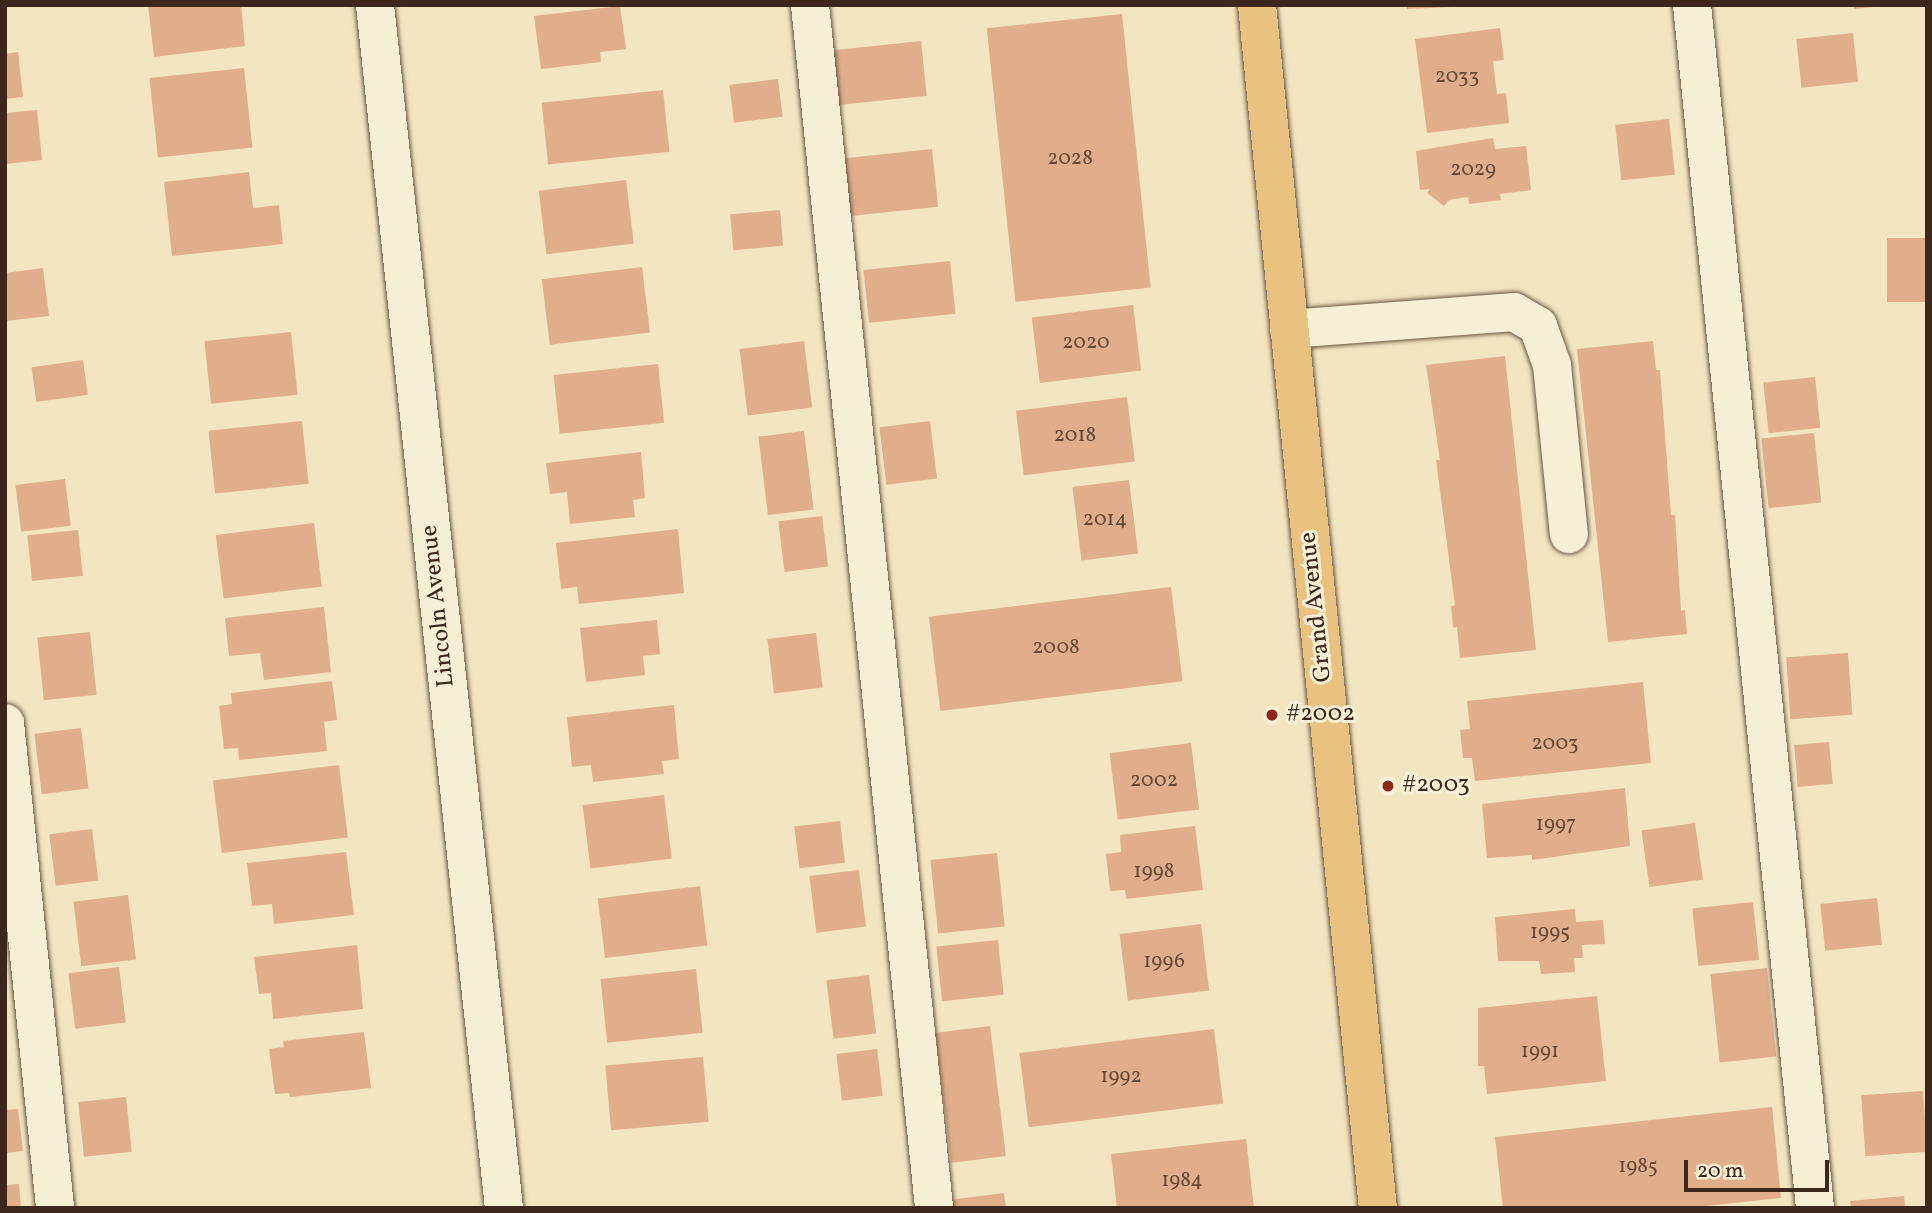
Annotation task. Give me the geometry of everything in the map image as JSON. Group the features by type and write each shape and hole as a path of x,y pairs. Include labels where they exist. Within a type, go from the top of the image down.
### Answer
{"main road":[{"name":"Grand Avenue","path":"1257,5 1378,1208"}],"street":[{"name":"Lincoln Avenue","path":"375,5 504,1208"},
{"path":"810,5 934,1208"},
{"path":"1692,5 1815,1208"},
{"path":"1289,329 1514,313 1538,326 1552,365 1569,534"},
{"path":"5,723 55,1208"}],"building":[{"path":"148,5 241,5 245,46 154,57"},
{"path":"1407,5 1452,5 1452,7 1407,9"},
{"path":"1854,5 1874,5 1874,7 1854,9"},
{"path":"620,6 626,49 600,52 601,62 541,69 534,16"},
{"path":"1122,14 1151,287 1015,302 987,28"},
{"path":"1500,28 1504,60 1493,61 1497,94 1506,93 1509,123 1427,133 1415,39"},
{"path":"1853,33 1858,82 1801,88 1796,39"},
{"path":"921,41 927,96 839,105 833,50"},
{"path":"18,52 23,97 5,99 5,54"},
{"path":"244,68 252,148 158,157 150,78"},
{"path":"778,79 783,117 734,123 729,85"},
{"path":"663,90 669,152 548,164 542,103"},
{"path":"37,110 42,160 5,164 5,113"},
{"path":"1669,119 1675,175 1621,180 1615,125"},
{"path":"1493,138 1495,149 1526,146 1531,190 1500,194 1501,200 1469,204 1468,197 1449,200 1444,206 1427,193 1430,189 1420,190 1416,151"},
{"path":"932,149 938,207 851,216 844,158"},
{"path":"249,172 253,208 279,205 283,244 172,256 164,182"},
{"path":"626,180 634,244 546,254 539,191"},
{"path":"780,210 783,246 733,250 730,214"},
{"path":"1887,238 1927,238 1927,302 1887,302"},
{"path":"950,261 956,314 869,323 863,270"},
{"path":"642,267 650,333 550,345 542,279"},
{"path":"43,268 49,316 5,321 5,273"},
{"path":"1133,305 1141,371 1040,383 1032,317"},
{"path":"291,332 298,395 211,404 204,341"},
{"path":"804,341 812,408 748,415 739,349"},
{"path":"1653,341 1656,370 1660,370 1671,515 1675,515 1681,611 1685,610 1687,634 1608,642 1577,349"},
{"path":"1505,356 1536,650 1460,658 1457,627 1453,628 1451,606 1455,605 1436,460 1440,460 1426,365"},
{"path":"83,360 88,395 36,402 32,367"},
{"path":"658,364 664,423 560,434 554,375"},
{"path":"1815,377 1820,428 1769,433 1763,382"},
{"path":"1127,397 1135,462 1024,475 1016,411"},
{"path":"302,421 309,484 215,493 209,431"},
{"path":"930,421 937,479 886,485 879,427"},
{"path":"804,431 814,509 768,515 758,437"},
{"path":"1814,433 1821,503 1769,508 1761,439"},
{"path":"641,452 645,498 633,500 635,517 570,524 567,492 550,494 546,463"},
{"path":"65,479 71,526 21,532 15,485"},
{"path":"1129,480 1138,553 1081,560 1072,487"},
{"path":"822,516 828,567 785,572 778,521"},
{"path":"314,523 322,587 224,599 216,535"},
{"path":"678,529 684,593 579,604 577,587 561,589 556,543"},
{"path":"78,530 83,576 32,581 27,535"},
{"path":"1171,587 1183,681 940,711 929,617"},
{"path":"324,607 331,672 264,680 260,653 229,656 225,618"},
{"path":"657,620 660,654 643,656 645,675 586,682 580,628"},
{"path":"90,632 97,695 44,700 37,638"},
{"path":"816,633 823,688 774,694 767,639"},
{"path":"1848,653 1852,715 1790,719 1786,657"},
{"path":"332,681 337,720 324,722 327,751 239,760 238,748 224,749 219,706 232,704 231,693"},
{"path":"1643,682 1651,763 1475,781 1472,758 1463,758 1460,730 1470,729 1467,701"},
{"path":"674,705 679,759 662,761 664,774 593,782 591,765 572,767 567,717"},
{"path":"81,728 88,789 42,794 34,734"},
{"path":"1829,742 1833,784 1798,787 1794,745"},
{"path":"1191,743 1199,810 1118,819 1110,753"},
{"path":"339,765 348,837 222,853 213,780"},
{"path":"1625,788 1630,846 1532,860 1532,855 1487,858 1482,804"},
{"path":"664,795 672,859 590,869 583,805"},
{"path":"840,821 845,863 799,868 794,827"},
{"path":"1695,823 1703,879 1649,887 1642,831"},
{"path":"1195,826 1203,890 1126,899 1125,890 1110,891 1106,854 1121,852 1120,835"},
{"path":"92,829 98,881 56,886 49,834"},
{"path":"346,852 354,915 274,924 272,904 252,906 247,863"},
{"path":"997,853 1005,927 938,934 930,860"},
{"path":"859,870 866,927 816,933 809,876"},
{"path":"700,886 707,946 605,958 598,899"},
{"path":"128,895 136,960 81,966 73,902"},
{"path":"1877,898 1882,945 1825,951 1820,904"},
{"path":"1753,902 1759,960 1698,966 1692,908"},
{"path":"1575,909 1576,922 1603,920 1605,944 1582,945 1583,958 1574,958 1575,972 1541,974 1539,961 1498,961 1495,917"},
{"path":"1201,924 1209,991 1128,1000 1120,934"},
{"path":"998,940 1004,995 942,1001 936,946"},
{"path":"357,945 363,1009 273,1019 271,993 259,994 254,957"},
{"path":"119,967 126,1023 75,1029 68,973"},
{"path":"1767,968 1776,1057 1720,1062 1710,974"},
{"path":"696,969 703,1033 607,1043 601,979"},
{"path":"869,975 876,1034 834,1039 826,980"},
{"path":"1597,996 1606,1081 1487,1094 1484,1066 1478,1066 1478,1008"},
{"path":"990,1026 1006,1156 951,1163 935,1033"},
{"path":"1214,1029 1223,1103 1029,1127 1019,1053"},
{"path":"364,1032 371,1088 290,1097 289,1093 275,1094 269,1049 284,1047 283,1041"},
{"path":"877,1049 883,1096 842,1101 836,1054"},
{"path":"703,1057 709,1122 611,1130 605,1066"},
{"path":"1923,1091 1927,1152 1865,1156 1861,1095"},
{"path":"126,1097 132,1152 84,1157 78,1102"},
{"path":"1772,1107 1781,1198 1688,1208 1503,1208 1495,1137"},
{"path":"18,1109 23,1151 5,1153 5,1110"},
{"path":"1246,1139 1254,1208 1117,1208 1111,1154"},
{"path":"19,1184 21,1208 5,1208 5,1185"},
{"path":"1004,1193 1006,1208 950,1208 949,1200"},
{"path":"1904,1196 1905,1208 1851,1208 1850,1201"}],"place":[{"name":"#2002","path":"1272,715"},
{"name":"#2003","path":"1388,786"}]}
